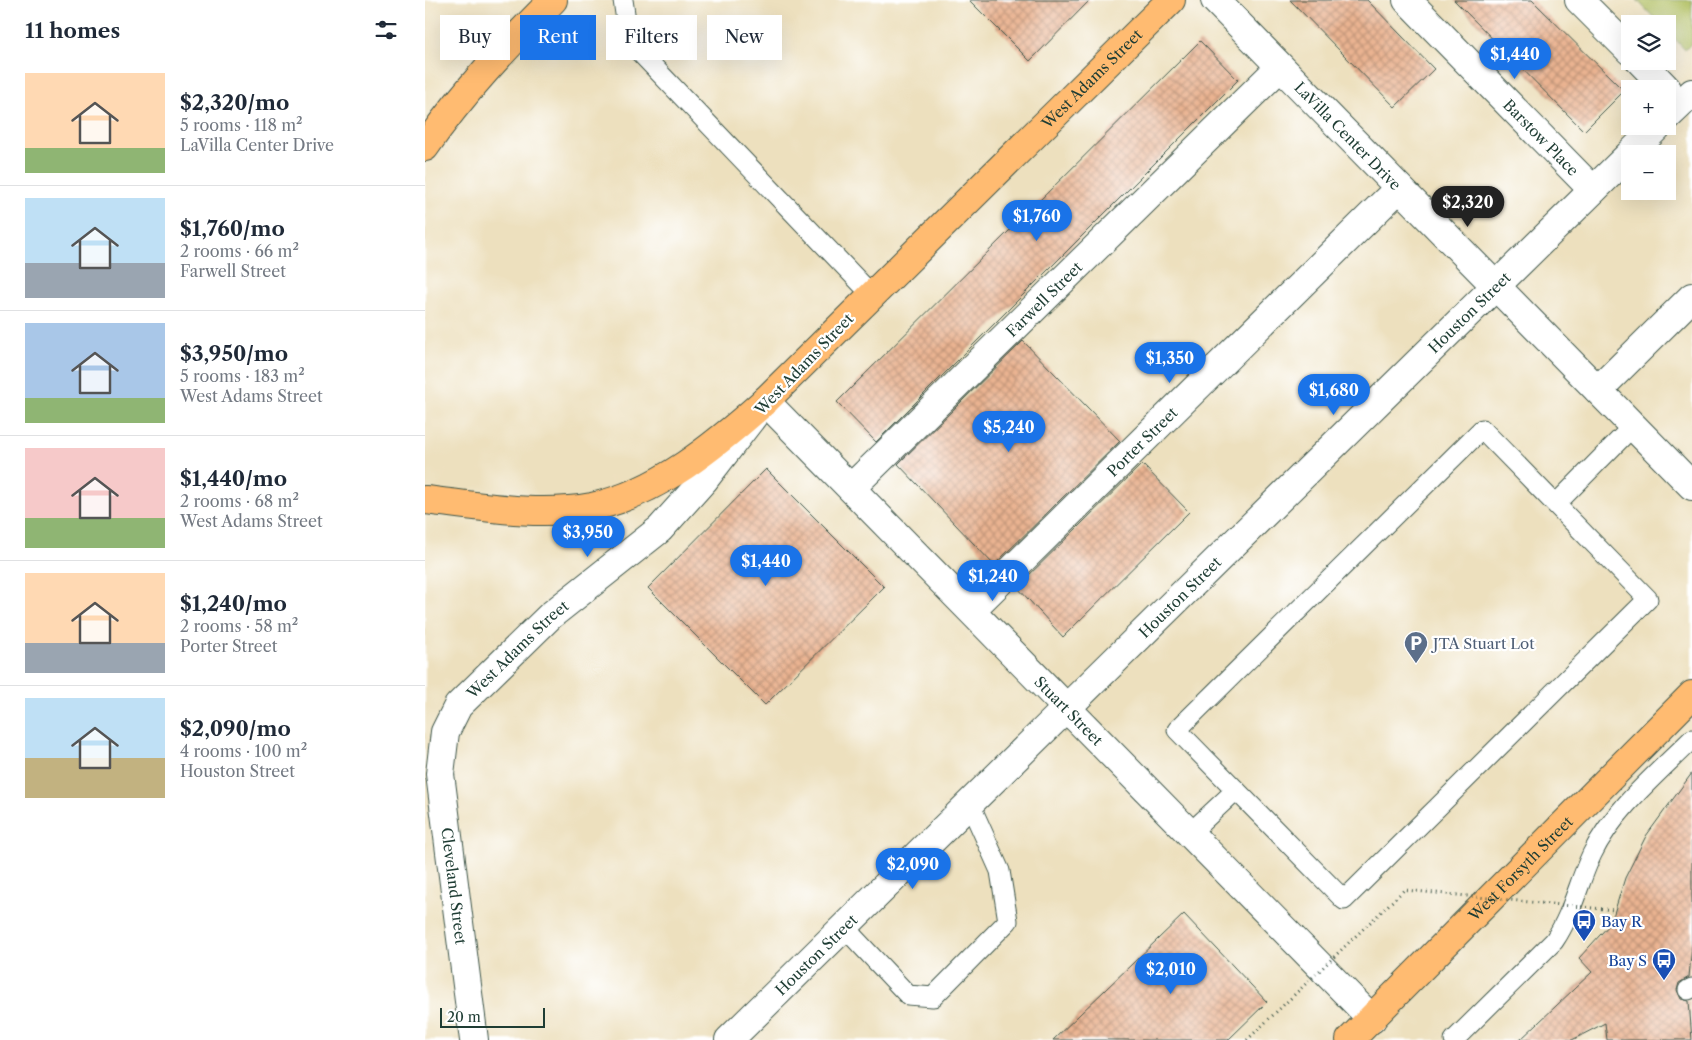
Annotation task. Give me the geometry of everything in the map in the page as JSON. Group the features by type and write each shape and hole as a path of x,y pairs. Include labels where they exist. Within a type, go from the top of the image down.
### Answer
{"main road":[{"path":"425,147 446,117 489,66 553,0"},
{"name":"West Adams Street","path":"765,401 1171,0"},
{"path":"425,500 530,510 562,510 607,502 653,484 683,466 740,424 765,401"},
{"name":"West Forsyth Street","path":"1350,1040 1692,695"}],"street":[{"name":"LaVilla Center Drive","path":"1215,0 1692,486"},
{"name":"Barstow Place","path":"1407,0 1593,190"},
{"path":"1579,0 1621,42"},
{"name":"Farwell Street","path":"851,488 1280,67"},
{"path":"1649,70 1658,80"},
{"name":"Houston Street","path":"1639,145 1649,135"},
{"name":"Houston Street","path":"739,1037 844,928 1621,163"},
{"name":"Porter Street","path":"971,610 1399,188"},
{"path":"1598,390 1692,296"},
{"name":"Stuart Street","path":"765,401 1372,1019"},
{"name":"West Adams Street","path":"445,732 458,706 468,694 550,616 640,546 683,505 765,401"},
{"name":"Cleveland Street","path":"445,732 440,774 474,1040"}],"lane":[{"path":"623,0 629,41 872,295"},
{"path":"1556,504 1633,426"},
{"path":"1481,429 1556,504 1649,599 1344,900 1177,730 1481,429"},
{"path":"1455,1040 1554,940 1566,922 1585,869 1604,834 1637,794 1692,739"},
{"path":"1190,833 1236,790"},
{"path":"844,928 908,995 933,997 1009,921 1000,871 970,804"}],"path":[{"path":"1247,1040 1404,890 1614,910"}],"green space":[{"path":"1637,0 1692,0 1692,43 1685,50 1676,40 1676,15 1651,15"}],"building":[{"path":"969,0 1090,0 1030,61"},
{"path":"1290,0 1367,0 1434,69 1395,107"},
{"path":"1454,0 1532,0 1621,88 1621,94 1584,131"},
{"path":"1200,41 1238,80 876,442 837,402"},
{"path":"1023,341 1120,441 994,565 898,464"},
{"path":"1142,464 1189,512 1063,637 1017,587"},
{"path":"766,469 884,587 765,705 648,588"},
{"path":"1692,773 1692,945 1689,977 1679,983 1677,990 1681,999 1689,1001 1692,1040 1607,1040 1605,1023 1572,1040 1520,1040 1592,972 1579,958 1611,923 1625,878 1646,836"},
{"path":"1184,914 1267,1002 1228,1040 1053,1040"}],"place":[{"name":"JTA Stuart Lot","path":"1416,664"},
{"name":"Bay R","path":"1584,942"},
{"name":"Bay S","path":"1664,981"}]}
